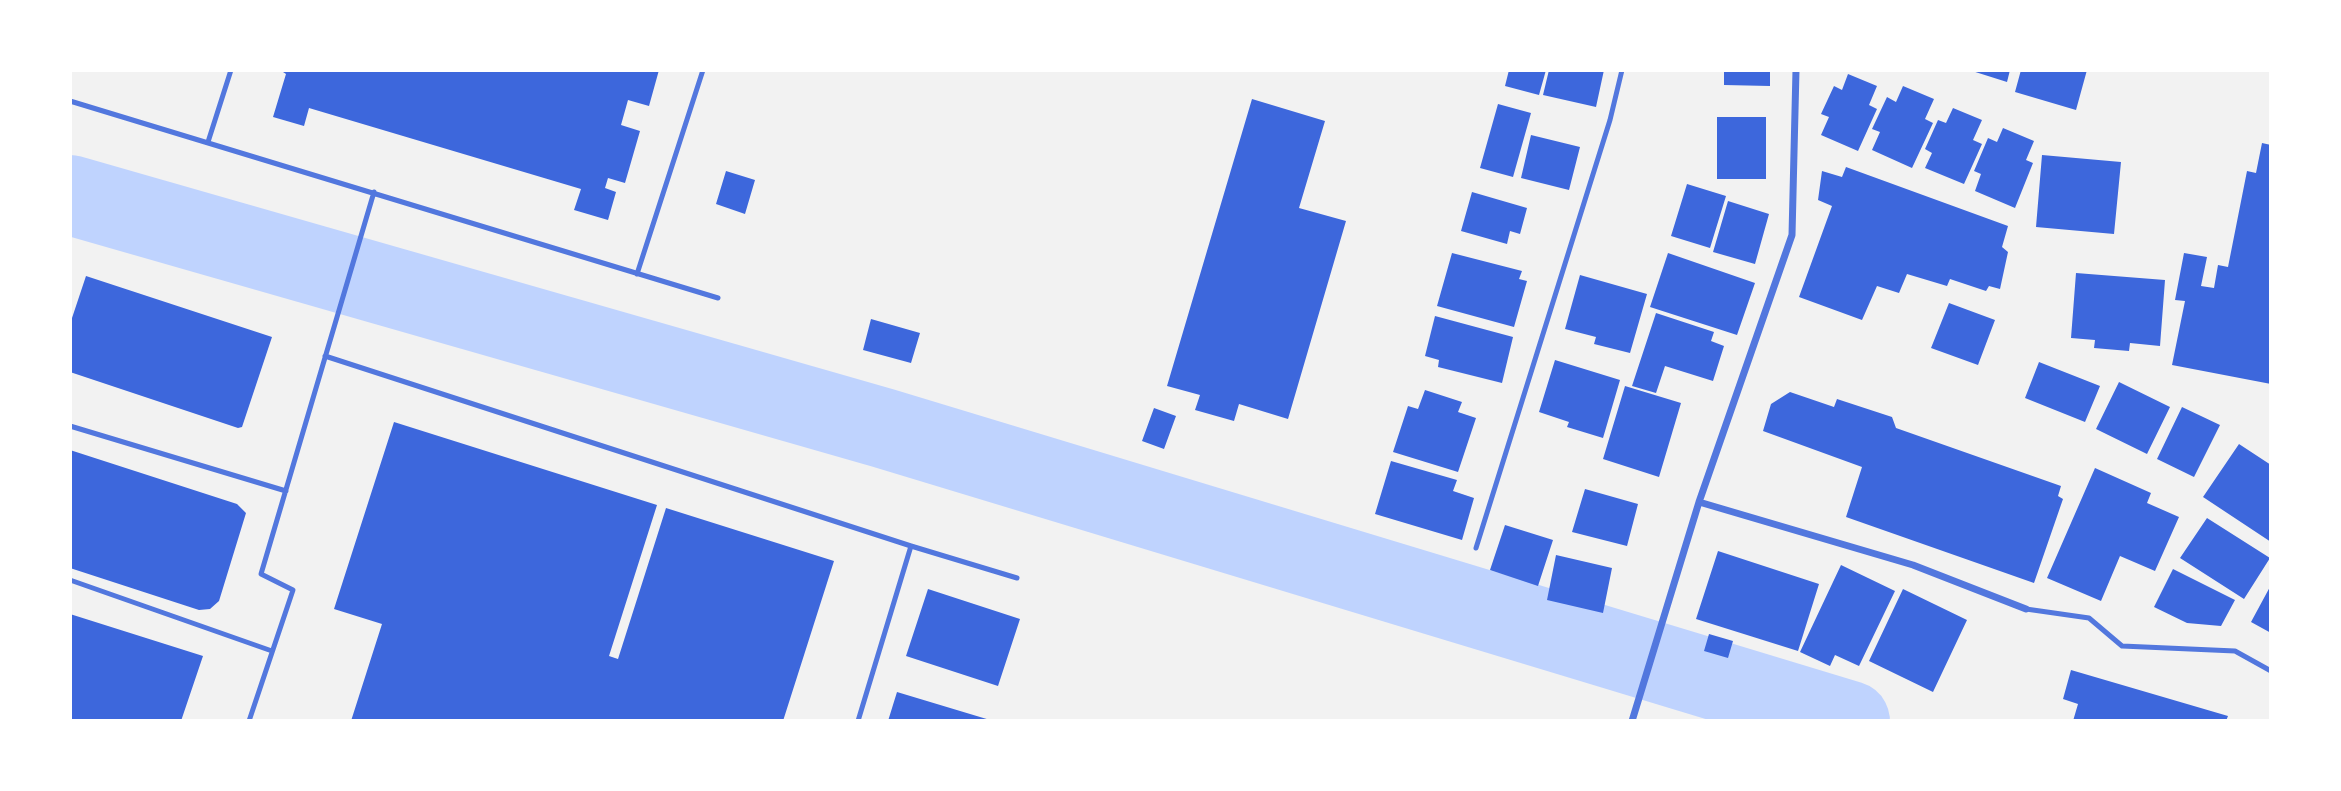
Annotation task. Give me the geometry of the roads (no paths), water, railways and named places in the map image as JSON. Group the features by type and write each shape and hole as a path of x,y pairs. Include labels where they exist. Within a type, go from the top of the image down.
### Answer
{"street":[{"path":"1632,721 1699,502 1792,235 1796,70"},
{"path":"1699,502 1913,565 2026,609"}],"lane":[{"path":"208,142 231,70"},
{"path":"638,274 702,70"},
{"path":"1476,548 1610,120 1622,70"},
{"path":"70,101 718,298"},
{"path":"249,721 293,590 261,574 374,192"},
{"path":"325,356 911,547 1017,578"},
{"path":"70,426 286,491"},
{"path":"858,721 911,547"},
{"path":"70,580 272,651"},
{"path":"2026,609 2089,618 2122,646 2235,651 2271,671"}],"waterway":[{"path":"70,195 883,428 1850,721"}]}
